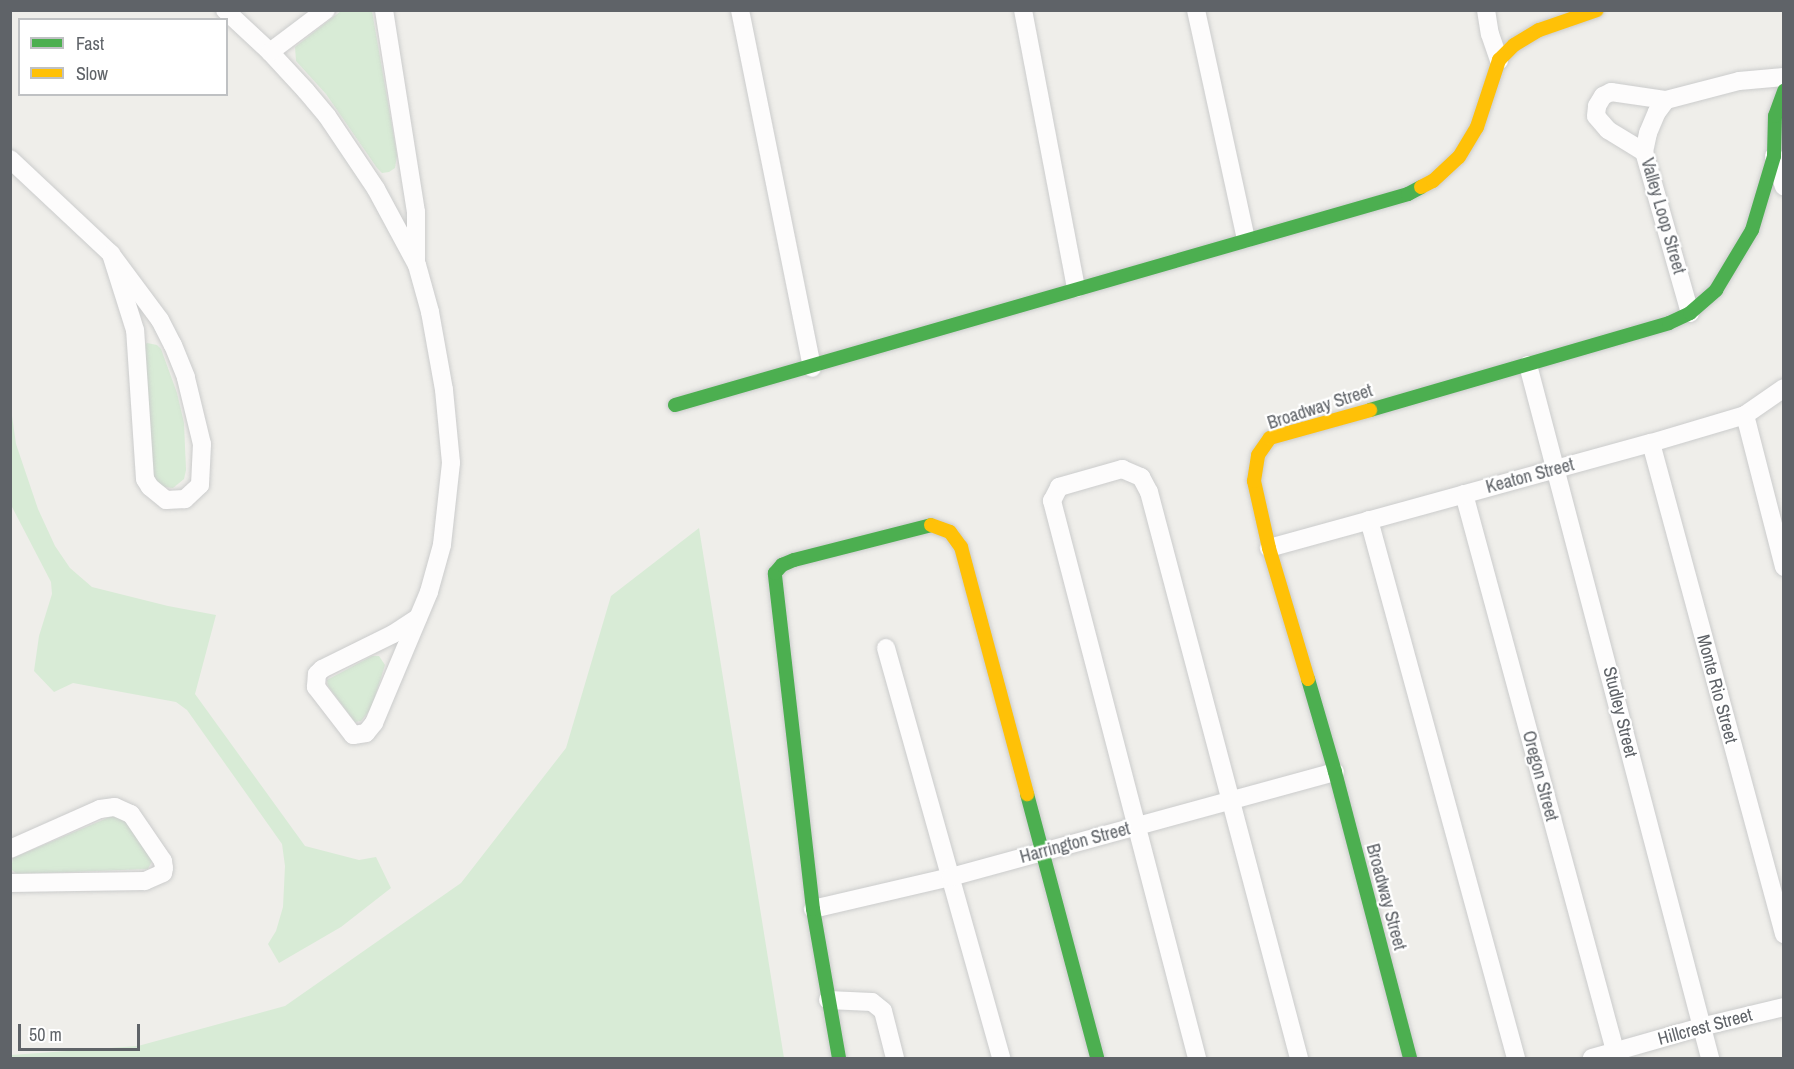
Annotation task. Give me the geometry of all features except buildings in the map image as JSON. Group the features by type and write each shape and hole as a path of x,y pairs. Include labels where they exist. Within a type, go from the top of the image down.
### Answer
{"street":[{"path":"225,10 270,52 306,91 376,189 417,265 430,312 444,390 451,463 442,545 429,592 375,723 366,733 353,735 316,687 317,674 322,669 393,634 418,618"},
{"path":"270,52 326,10"},
{"path":"384,10 416,212 417,265"},
{"path":"740,10 812,368"},
{"path":"749,52 751,10"},
{"path":"1023,10 1076,288"},
{"path":"1196,10 1246,239"},
{"path":"1486,10 1490,34 1500,60"},
{"path":"675,405 812,368 1076,288 1408,194 1434,182 1459,157 1478,127 1500,60 1514,45 1539,30 1597,10"},
{"path":"1644,152 1608,130 1596,116 1597,106 1603,96 1611,92 1666,100 1740,81 1784,77"},
{"name":"Broadway Street","path":"1410,1059 1335,772 1269,548 1254,481 1258,455 1270,438 1528,365 1669,323 1690,313 1716,290 1740,254 1752,230 1774,156 1775,116 1784,91"},
{"name":"Valley Loop Street","path":"1666,100 1657,112 1644,152 1690,313"},
{"path":"1774,156 1784,186"},
{"path":"10,159 111,254 160,320 186,378 197,418 202,454 200,485 185,498 166,500 150,488 145,479 135,330 111,254"},
{"name":"Studley Street","path":"1528,365 1710,1059"},
{"name":"Keaton Street","path":"1269,548 1745,415 1784,387"},
{"path":"1745,415 1784,567"},
{"name":"Monte Rio Street","path":"1651,443 1784,934"},
{"path":"1197,1059 1052,501 1059,487 1122,469 1141,477 1149,492 1299,1059"},
{"name":"Oregon Street","path":"1464,494 1616,1055"},
{"path":"1369,520 1516,1059"},
{"path":"839,1059 813,909 775,573 782,566 794,560 921,527 941,526 950,532 961,547 1097,1059"},
{"path":"886,648 1001,1059"},
{"name":"Harrington Street","path":"813,909 951,877 1335,772"},
{"path":"10,849 100,809 115,807 131,814 163,861 164,868 163,873 145,881 10,883"},
{"path":"828,1000 872,1002 884,1011 896,1059"},
{"name":"Hillcrest Street","path":"1593,1059 1616,1055 1701,1027 1784,1007"}],"green space":[{"path":"341,11 372,11 397,155 395,168 389,172 382,173 377,168 326,94 296,61 295,47"},
{"path":"147,343 157,345 161,349 177,393 184,423 186,470 184,479 173,488 164,487 152,480 144,346"},
{"path":"11,409 16,444 38,509 55,546 70,568 92,587 216,615 195,694 305,846 359,860 376,857 391,888 341,927 279,963 268,944 276,931 283,907 285,866 282,844 187,710 176,702 73,683 54,692 34,671 39,636 52,594 51,582 11,505"},
{"path":"699,528 784,1058 11,1058 11,1055 138,1046 285,1006 461,883 566,748 611,596"},
{"path":"372,656 379,656 385,665 371,709 361,721 355,722 328,686 327,680"},
{"path":"112,816 125,820 152,861 148,869 17,874 11,869 13,858"}],"traffic: fast":[{"path":"1370,410 1669,323 1690,313 1716,290 1752,230 1774,156 1775,116 1784,91"},
{"path":"675,405 1408,194 1421,187"},
{"path":"839,1058 813,909 775,573 782,565 794,560 931,525"},
{"path":"1308,679 1335,772 1410,1058"},
{"path":"1027,794 1097,1058"}],"traffic: slow":[{"path":"1421,187 1433,181 1459,157 1477,127 1499,60 1514,45 1539,30 1597,10"},
{"path":"1308,679 1269,548 1254,481 1258,455 1270,438 1370,410"},
{"path":"931,525 950,532 961,547 1027,794"}]}
